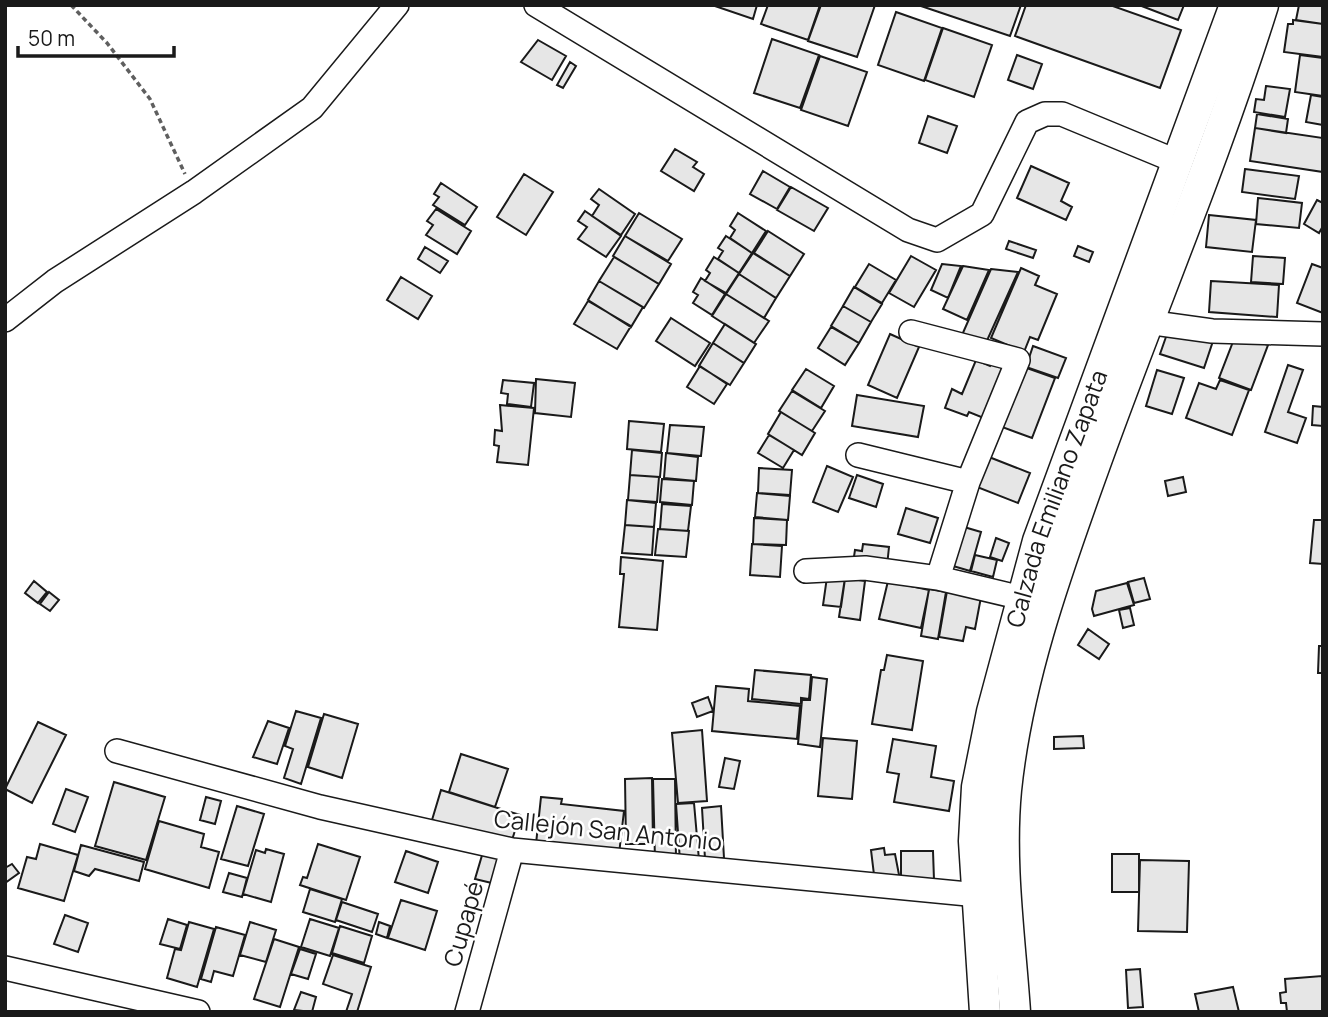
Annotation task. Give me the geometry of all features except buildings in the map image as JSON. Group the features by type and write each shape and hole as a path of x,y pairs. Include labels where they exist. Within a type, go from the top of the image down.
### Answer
{"main road":[{"name":"Calzada Emiliano Zapata","path":"985,1012 974,841 977,787 992,712 1022,598 1081,416 1235,5"},
{"name":"Calzada Emiliano Zapata","path":"1015,1012 1003,843 1006,788 1016,723 1037,637 1065,548 1147,321 1224,124 1263,5"}],"street":[{"path":"5,320 55,281 194,192 312,108 397,5"},
{"path":"536,5 908,230 937,240 982,214 1027,122 1045,114 1062,114 1178,162"},
{"path":"1147,321 1212,331 1323,334"},
{"path":"911,332 1018,360 968,482 938,578"},
{"path":"859,455 968,482"},
{"path":"806,571 865,568 938,578 1022,598"},
{"name":"Callejón San Antonio","path":"117,751 320,807 512,850 978,895"},
{"name":"Cupapé","path":"467,1012 512,850"},
{"path":"5,968 116,1003 198,1012"}],"path":[{"path":"71,5 107,43 150,99 194,192"}]}
